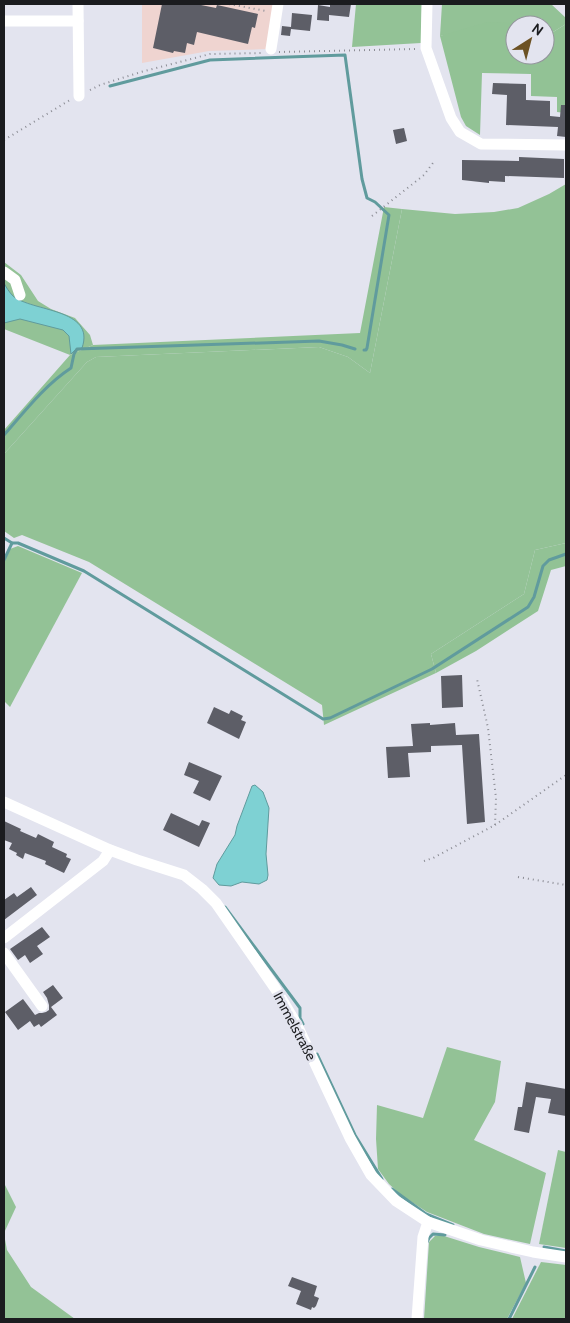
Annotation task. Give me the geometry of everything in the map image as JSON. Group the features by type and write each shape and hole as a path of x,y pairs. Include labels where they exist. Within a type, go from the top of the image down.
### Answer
{"street":[{"path":"78,4 78,96"},
{"path":"428,4 426,48 451,118 460,132 481,144 566,145"},
{"path":"269,51 277,9"},
{"path":"4,20 78,20"},
{"path":"4,272 15,280 20,295"},
{"name":"Immelstraße","path":"4,802 110,850 184,875 216,903 275,988 297,1025 350,1138 371,1175 396,1201 428,1222 481,1240 533,1252 566,1257"},
{"path":"4,938 104,861 110,850"},
{"path":"4,953 42,1006"},
{"path":"417,1319 423,1237 428,1222"}],"path":[{"path":"229,4 277,9"},
{"path":"140,72 210,54 426,48"},
{"path":"372,216 424,175 433,163"},
{"path":"477,678 488,728 496,798 495,825"},
{"path":"424,861 434,858 495,825 566,775"},
{"path":"518,877 566,885"}],"shaded area":[{"path":"142,4 275,4 267,49 209,51 142,63"}],"green space":[{"path":"356,4 422,4 421,43 352,47"},
{"path":"442,4 551,4 566,18 566,24 555,31 555,15 505,15 505,25 440,36"},
{"path":"487,22 505,23 505,65 555,65 555,31 566,24 566,113 557,112 557,97 531,96 531,74 482,73 480,135 466,126 461,117 440,36"},
{"path":"566,184 566,543 535,550 524,594 431,654 436,673 324,725 322,705 89,562 22,535 14,538 4,531 4,454 87,362 96,357 319,347 348,357 370,373 402,209 455,214 494,212 518,208"},
{"path":"384,207 402,209 370,373 348,357 319,347 96,357 87,362 4,454 4,430 70,355 93,345 360,333"},
{"path":"4,262 21,275 38,301 51,309 75,318 90,335 93,345 70,355 4,329"},
{"path":"566,543 566,566 551,570 538,611 476,651 436,673 431,654 524,594 535,550"},
{"path":"18,546 82,573 10,707 4,701 4,563 10,549"},
{"path":"447,1047 501,1061 495,1102 474,1140 546,1173 530,1244 484,1234 427,1212 401,1195 389,1184 378,1169 376,1139 377,1105 423,1118"},
{"path":"558,1150 566,1152 566,1248 539,1244"},
{"path":"4,1183 16,1207 4,1233"},
{"path":"4,1234 7,1250 31,1287 75,1319 4,1319"},
{"path":"435,1236 444,1236 520,1257 526,1283 507,1319 424,1319 429,1242"},
{"path":"541,1262 566,1265 566,1319 512,1319"}],"water":[{"path":"4,283 13,296 22,301 60,313 80,325 84,335 82,348 75,350 71,354 69,336 63,330 20,319 4,323"},
{"path":"255,785 263,792 269,808 266,854 267,880 259,884 242,882 231,886 219,885 213,878 217,864 235,835 252,786"}],"building":[{"path":"162,4 196,4 216,8 217,5 258,14 255,28 252,27 248,44 197,32 194,45 187,43 185,53 174,51 173,53 153,48"},
{"path":"330,4 351,4 349,17 329,15 329,21 317,20 318,5 330,7"},
{"path":"292,13 312,15 310,31 291,29 290,36 281,35 282,26 291,27"},
{"path":"493,83 526,84 526,100 550,101 550,116 560,117 561,105 566,105 566,137 557,136 558,127 506,125 507,95 492,94"},
{"path":"404,128 407,141 396,144 393,130"},
{"path":"519,157 564,159 564,178 505,176 505,182 489,181 489,183 462,180 462,160 519,161"},
{"path":"462,675 463,707 442,708 441,676"},
{"path":"214,707 229,714 231,710 243,716 241,720 246,722 239,739 207,723"},
{"path":"430,723 430,725 455,723 456,735 479,734 485,822 467,824 462,745 431,746 431,752 408,753 410,777 388,778 386,747 413,746 411,724"},
{"path":"189,762 222,776 210,801 193,793 199,781 184,775"},
{"path":"171,813 199,826 202,820 210,823 199,847 163,830"},
{"path":"4,821 36,838 38,834 54,842 52,847 67,854 66,857 71,859 64,873 45,864 46,861 25,853 23,859 9,849 12,843 4,840"},
{"path":"31,887 37,895 4,920 4,900 14,893 17,897"},
{"path":"42,927 50,937 37,946 43,954 30,963 25,955 18,960 10,949"},
{"path":"53,985 63,998 51,1007 57,1015 41,1027 39,1024 34,1027 30,1021 18,1030 5,1012 23,999 35,1015 46,1012 49,1010 49,1005 43,992"},
{"path":"526,1082 566,1089 566,1116 548,1113 551,1099 536,1097 529,1133 514,1130 518,1107 522,1107"},
{"path":"292,1277 317,1286 314,1296 319,1298 316,1306 312,1307 311,1310 296,1304 301,1291 288,1286"}],"waterway":[{"path":"110,86 210,60 345,55 362,179 367,198 375,202 389,215 367,348 364,350"},
{"path":"4,435 44,390 71,368 77,349 319,341 355,349"},
{"path":"4,538 12,543 18,543 84,571 323,719 330,718 432,669 528,607 534,597 543,566 549,560 566,554"},
{"path":"4,560 12,543"},
{"path":"225,907 300,1008 300,1018 303,1024"},
{"path":"317,1054 355,1135 382,1179"},
{"path":"392,1189 426,1214 453,1225"},
{"path":"427,1242 433,1234 445,1235"},
{"path":"544,1247 566,1251"},
{"path":"509,1319 535,1267"}]}
